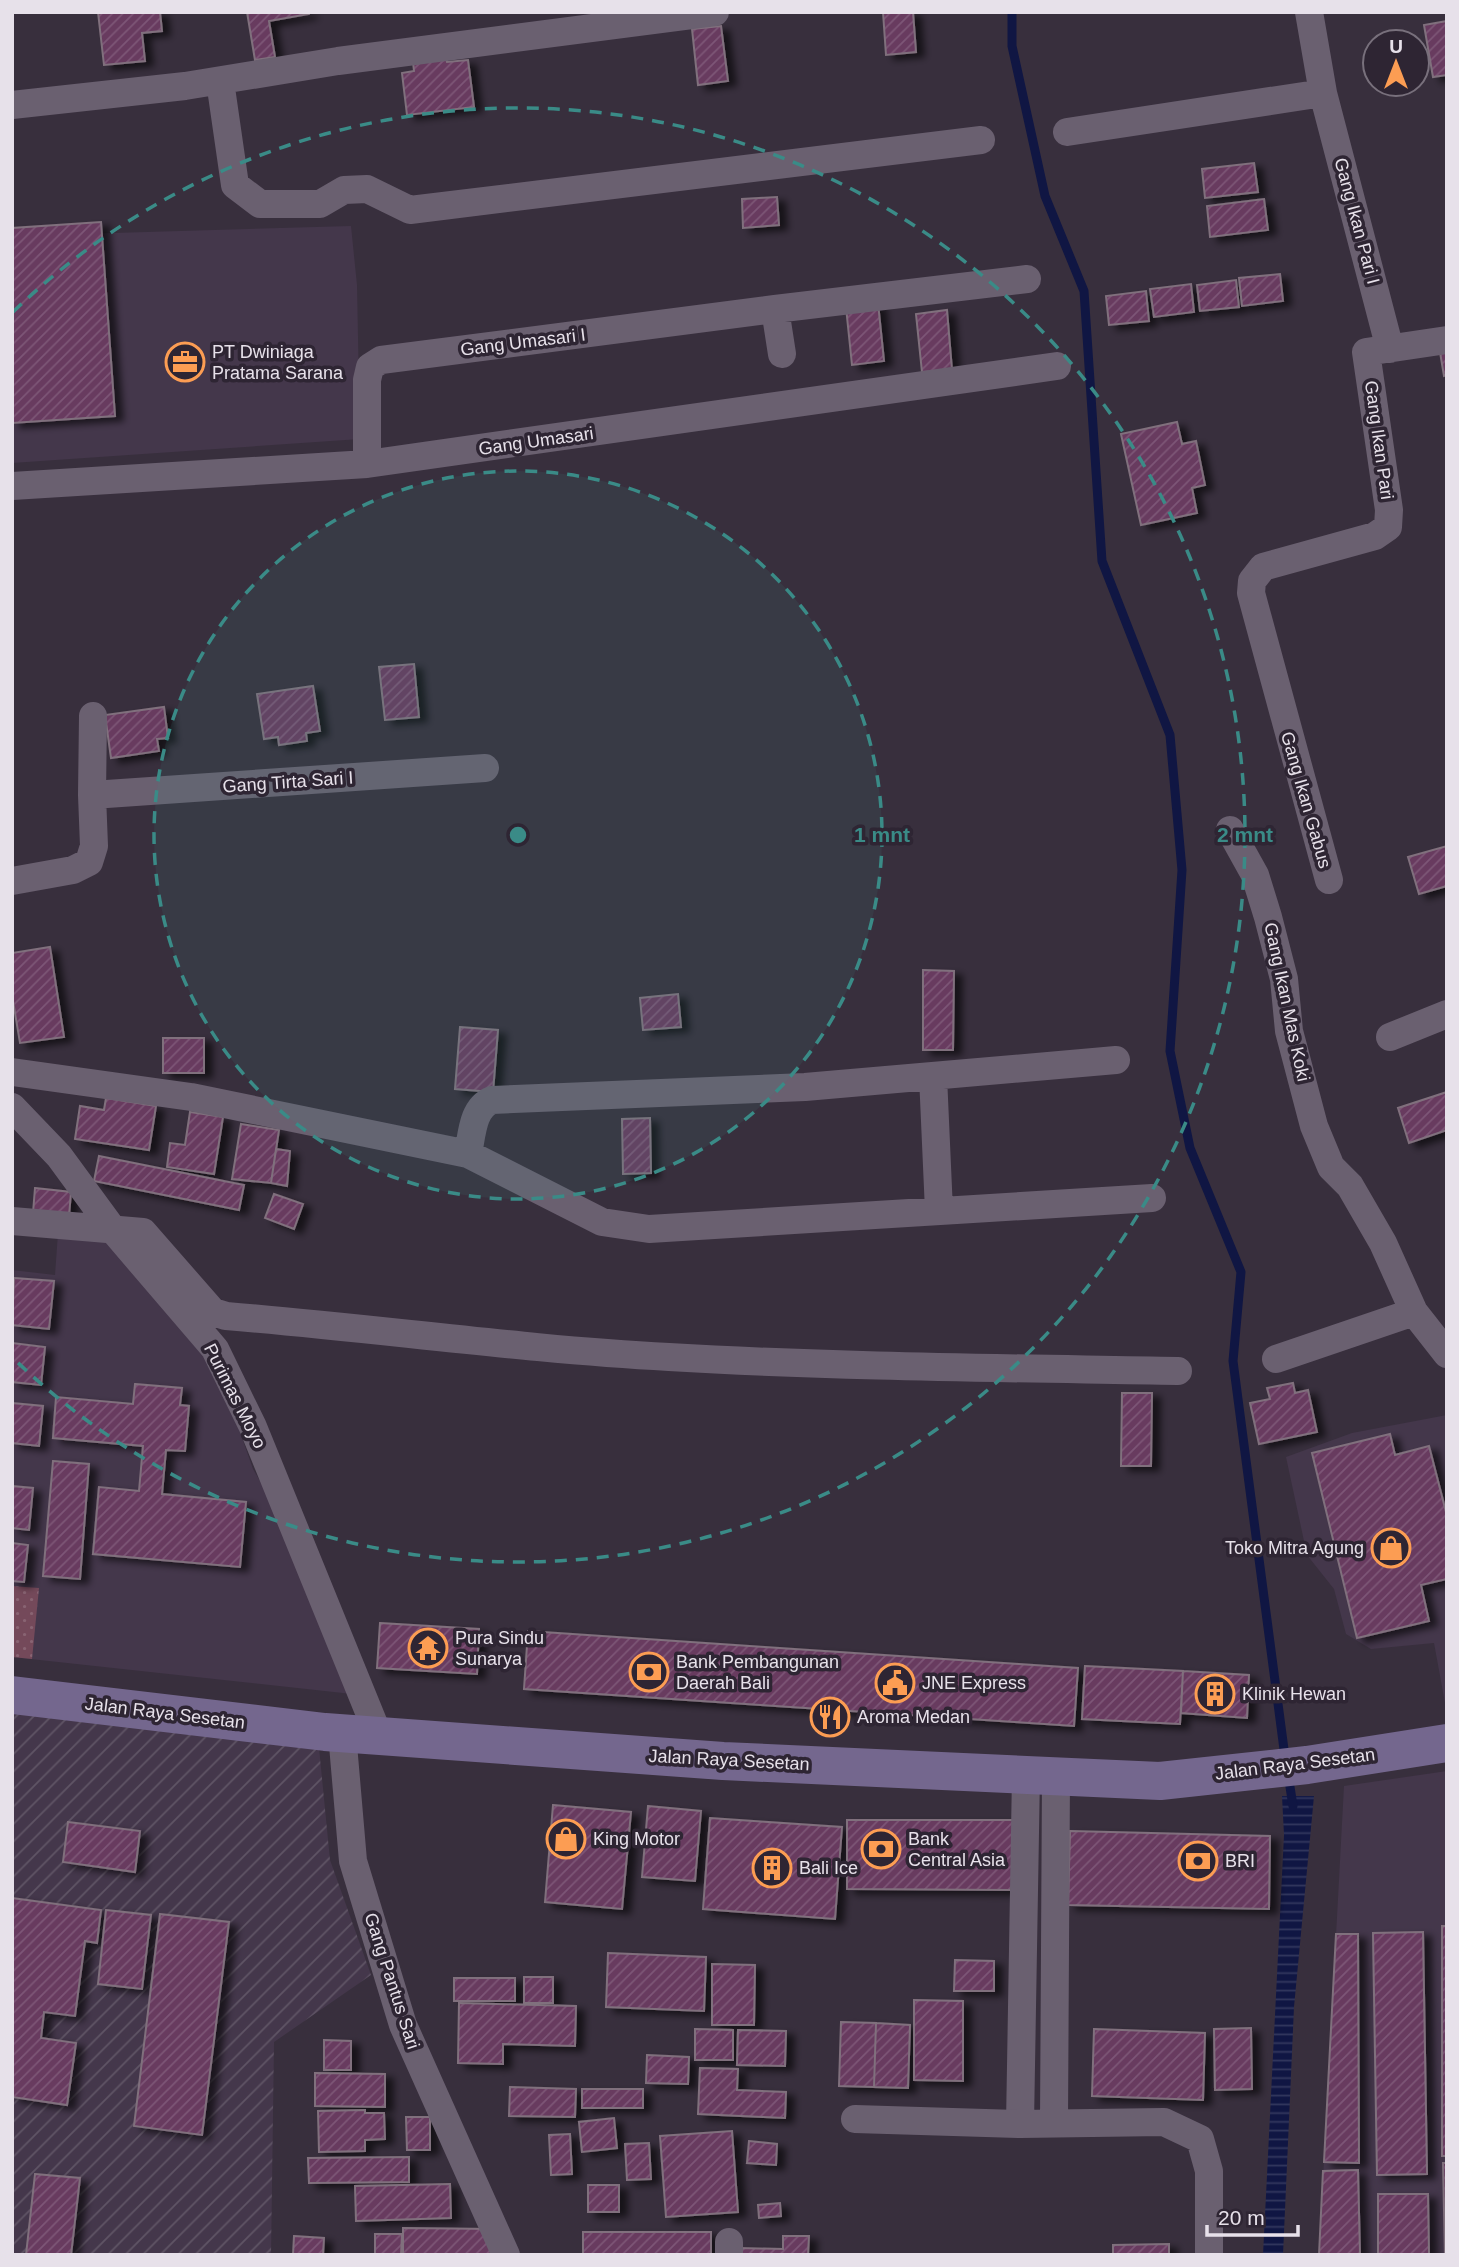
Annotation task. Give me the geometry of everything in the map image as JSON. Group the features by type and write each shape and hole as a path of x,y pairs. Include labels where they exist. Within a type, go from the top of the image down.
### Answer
{"main road":[{"name":"Jalan Raya Sesetan","path":"12,1695 360,1733 723,1761 1160,1780 1307,1765 1447,1743"}],"street":[{"path":"12,105 220,81 338,61 715,12"},
{"name":"Gang Ikan Pari I","path":"1309,12 1323,93 1390,349"},
{"path":"220,81 235,185 260,204 320,204 344,190 368,189 411,210 981,139"},
{"path":"1067,132 1323,93"},
{"name":"Gang Umasari I","path":"368,464 367,380 370,367 382,360 1027,279"},
{"path":"775,309 782,354"},
{"name":"Gang Ikan Pari","path":"1283,720 1251,593 1252,582 1263,567 1375,536 1388,527 1389,510 1366,352 1447,340"},
{"name":"Gang Umasari","path":"12,486 368,464 1057,366"},
{"path":"12,881 73,870 89,862 94,846 93,716"},
{"name":"Gang Ikan Gabus","path":"1283,720 1329,880"},
{"name":"Gang Tirta Sari I","path":"92,795 485,768"},
{"name":"Gang Ikan Mas Koki","path":"1230,830 1255,875 1268,917 1284,979 1289,1031 1314,1126 1331,1167 1350,1186 1383,1243 1414,1312 1447,1354"},
{"path":"1390,1037 1447,1014"},
{"path":"468,1154 478,1110 483,1103 492,1100 805,1087 1116,1060"},
{"path":"12,1072 191,1097 468,1154 602,1223 649,1229 1152,1198"},
{"path":"933,1076 939,1211"},
{"name":"Purimas Moyo","path":"12,1107 59,1156 114,1231 215,1349 253,1427 360,1733"},
{"path":"12,1221 114,1231 135,1229 143,1232 213,1312 226,1317 348,1326 468,1342 667,1357 821,1365 1178,1371"},
{"path":"1276,1359 1414,1312"},
{"name":"Gang Pantus Sari","path":"360,1733 354,1861 403,2025 506,2255"},
{"path":"1041,1775 1054,2122"},
{"path":"1020,2124 1041,1775"},
{"path":"855,2119 1020,2124 1164,2122 1200,2139 1209,2171 1209,2255"}],"shaded area":[{"name":"PT Dwiniaga Pratama Sarana","path":"351,226 357,285 360,439 12,463 12,236"},
{"path":"58,1233 115,1241 216,1364 253,1469 312,1570 352,1694 12,1657 12,1270 55,1275"},
{"name":"Toko Mitra Agung","path":"1447,1415 1445,1703 1434,1643 1371,1649 1346,1634 1334,1589 1307,1555 1286,1457 1352,1433"},
{"path":"12,1586 39,1588 32,1659 12,1657"},
{"path":"12,1711 319,1748 330,1860 371,1975 274,2042 271,2255 12,2255"},
{"path":"1447,1771 1447,2255 1319,2255 1344,1786"},
{"path":"1282,1796 1314,1796 1294,2007 1283,2255 1263,2255 1284,1835"}],"building":[{"path":"98,12 160,12 162,31 142,33 145,61 104,65"},
{"path":"247,12 309,14 269,21 275,57 255,60"},
{"path":"883,12 913,12 916,52 886,55"},
{"path":"1447,21 1447,75 1433,77 1431,28 1425,28 1424,25"},
{"path":"721,26 728,81 698,85 692,29"},
{"path":"446,58 447,62 468,60 474,107 407,115 402,73 414,71 413,62"},
{"path":"1254,163 1258,192 1205,198 1202,169"},
{"path":"777,197 779,225 743,228 742,199"},
{"path":"1264,199 1268,230 1210,237 1207,206"},
{"path":"101,222 115,416 12,423 12,228"},
{"path":"1280,274 1283,301 1242,306 1239,278"},
{"path":"1236,280 1239,307 1200,311 1197,285"},
{"path":"1191,284 1194,312 1154,317 1150,289"},
{"path":"1146,291 1149,321 1109,325 1106,296"},
{"path":"878,303 884,361 852,365 846,307"},
{"path":"947,310 952,370 922,372 916,314"},
{"path":"1447,351 1447,375 1444,376 1440,352"},
{"path":"1177,422 1182,444 1196,441 1205,485 1192,488 1197,513 1141,525 1121,434"},
{"path":"414,664 419,717 385,720 379,667"},
{"path":"313,686 320,731 306,733 307,741 279,745 278,737 264,739 257,694"},
{"path":"164,707 168,738 157,739 159,751 111,758 105,715"},
{"path":"1447,846 1447,886 1419,894 1408,857"},
{"path":"50,947 64,1037 20,1043 12,995 12,953"},
{"path":"923,970 954,971 953,1050 923,1050"},
{"path":"678,994 681,1027 643,1030 640,998"},
{"path":"460,1027 498,1030 493,1092 455,1089"},
{"path":"163,1038 204,1038 204,1073 163,1073"},
{"path":"1447,1092 1447,1130 1409,1143 1398,1108"},
{"path":"106,1098 156,1106 149,1150 75,1139 80,1106 104,1110"},
{"path":"190,1112 223,1117 214,1174 167,1167 170,1143 185,1145"},
{"path":"650,1118 651,1173 623,1174 622,1119"},
{"path":"241,1124 279,1130 271,1183 232,1179"},
{"path":"276,1149 290,1151 287,1186 271,1183"},
{"path":"99,1156 244,1185 239,1210 94,1181"},
{"path":"35,1188 71,1192 69,1216 33,1213"},
{"path":"274,1194 303,1204 294,1229 265,1218"},
{"path":"14,1278 54,1281 49,1329 12,1325"},
{"path":"12,1343 45,1347 41,1385 12,1382"},
{"path":"1293,1383 1295,1393 1308,1390 1317,1432 1259,1444 1250,1403 1270,1399 1267,1388"},
{"path":"135,1384 182,1388 180,1405 189,1406 185,1451 166,1450 162,1494 246,1502 240,1567 93,1554 99,1487 139,1491 143,1446 53,1438 56,1397 133,1404"},
{"path":"1122,1393 1152,1393 1151,1466 1121,1466"},
{"path":"12,1403 43,1406 39,1446 12,1443"},
{"name":"Toko Mitra Agung","path":"1390,1434 1395,1455 1429,1446 1447,1516 1447,1579 1421,1585 1429,1621 1357,1638 1312,1453"},
{"path":"53,1461 89,1464 80,1579 43,1576"},
{"path":"12,1486 33,1488 29,1530 12,1528"},
{"path":"12,1543 28,1545 24,1582 12,1581"},
{"name":"Pura Sindu Sunarya","path":"380,1623 479,1629 477,1674 377,1668"},
{"path":"528,1631 1078,1668 1074,1726 524,1689"},
{"path":"1085,1666 1183,1671 1180,1724 1082,1719"},
{"name":"Klinik Hewan","path":"1183,1671 1249,1675 1247,1718 1181,1713"},
{"path":"553,1805 631,1812 622,1909 545,1902"},
{"path":"648,1806 701,1811 695,1881 642,1877"},
{"name":"Bali Ice","path":"710,1818 842,1827 835,1919 703,1909"},
{"path":"847,1820 1015,1820 1015,1890 847,1889"},
{"path":"68,1822 140,1831 135,1872 63,1862"},
{"path":"1070,1831 1270,1836 1269,1909 1068,1905"},
{"path":"12,1898 101,1910 97,1943 85,1941 75,2016 44,2012 41,2038 76,2043 67,2105 12,2097"},
{"path":"106,1910 151,1915 142,1989 98,1984"},
{"path":"160,1914 229,1922 202,2135 134,2126"},
{"path":"1442,1926 1447,1926 1447,2156 1442,2156"},
{"path":"1423,1932 1427,2174 1377,2175 1373,1933"},
{"path":"1336,1934 1358,1934 1359,2163 1324,2162"},
{"path":"608,1953 706,1957 704,2011 606,2007"},
{"path":"955,1960 994,1961 994,1991 954,1991"},
{"path":"712,1964 755,1965 754,2025 712,2025"},
{"path":"524,1977 553,1977 553,2003 524,2003"},
{"path":"454,1978 515,1978 515,2001 454,2001"},
{"path":"914,2000 963,2001 963,2081 914,2080"},
{"path":"459,2003 576,2006 575,2046 503,2044 503,2064 458,2063"},
{"path":"841,2022 876,2023 874,2087 839,2086"},
{"path":"876,2023 910,2025 908,2088 874,2087"},
{"path":"1251,2028 1252,2089 1215,2090 1214,2029"},
{"path":"695,2029 733,2030 733,2060 695,2060"},
{"path":"1094,2029 1205,2033 1203,2100 1092,2096"},
{"path":"738,2030 786,2031 785,2066 737,2065"},
{"path":"324,2040 351,2041 351,2070 324,2070"},
{"path":"647,2055 689,2057 688,2084 646,2083"},
{"path":"700,2068 738,2069 737,2090 786,2092 785,2118 698,2114"},
{"path":"315,2073 385,2074 385,2107 315,2106"},
{"path":"510,2087 576,2089 575,2117 509,2116"},
{"path":"582,2089 643,2089 643,2108 582,2108"},
{"path":"365,2110 365,2113 384,2113 385,2139 365,2140 365,2151 319,2152 318,2111"},
{"path":"406,2117 430,2117 430,2150 407,2150"},
{"path":"614,2118 617,2148 582,2152 579,2122"},
{"path":"732,2131 738,2212 666,2217 660,2136"},
{"path":"570,2134 572,2174 551,2175 549,2135"},
{"path":"749,2141 777,2144 776,2165 747,2163"},
{"path":"649,2143 651,2179 627,2180 625,2144"},
{"path":"409,2157 409,2182 309,2183 308,2158"},
{"path":"1443,2163 1447,2163 1447,2255 1445,2255"},
{"path":"1358,2170 1360,2255 1319,2255 1323,2171"},
{"path":"35,2174 80,2178 71,2255 26,2255"},
{"path":"450,2184 451,2218 356,2221 355,2186"},
{"path":"588,2185 619,2185 619,2212 588,2212"},
{"path":"1378,2194 1428,2194 1429,2255 1378,2255"},
{"path":"780,2203 781,2216 759,2218 758,2205"},
{"path":"403,2228 493,2229 493,2255 403,2255"},
{"path":"583,2232 711,2232 711,2255 583,2255"},
{"path":"375,2234 402,2234 401,2255 375,2255"},
{"path":"294,2236 324,2238 323,2255 293,2255"},
{"path":"783,2236 809,2236 808,2255 739,2255 739,2248 783,2249"},
{"path":"1169,2244 1169,2255 1113,2255 1113,2245"}],"waterway":[{"path":"1012,12 1012,46 1045,196 1084,291 1102,561 1170,735 1182,870 1170,1051 1190,1148 1241,1272 1233,1361 1285,1757"},
{"path":"1288,1774 1293,1806"}],"place":[{"name":"PT Dwiniaga Pratama Sarana","path":"185,362"},
{"name":"Toko Mitra Agung","path":"1391,1548"},
{"name":"Pura Sindu Sunarya","path":"428,1648"},
{"name":"Bank Pembangunan Daerah Bali","path":"649,1672"},
{"name":"JNE Express","path":"895,1683"},
{"name":"Klinik Hewan","path":"1215,1694"},
{"name":"Aroma Medan","path":"830,1717"},
{"name":"King Motor","path":"566,1839"},
{"name":"Bank Central Asia","path":"881,1849"},
{"name":"BRI","path":"1198,1861"},
{"name":"Bali Ice","path":"772,1868"}]}
